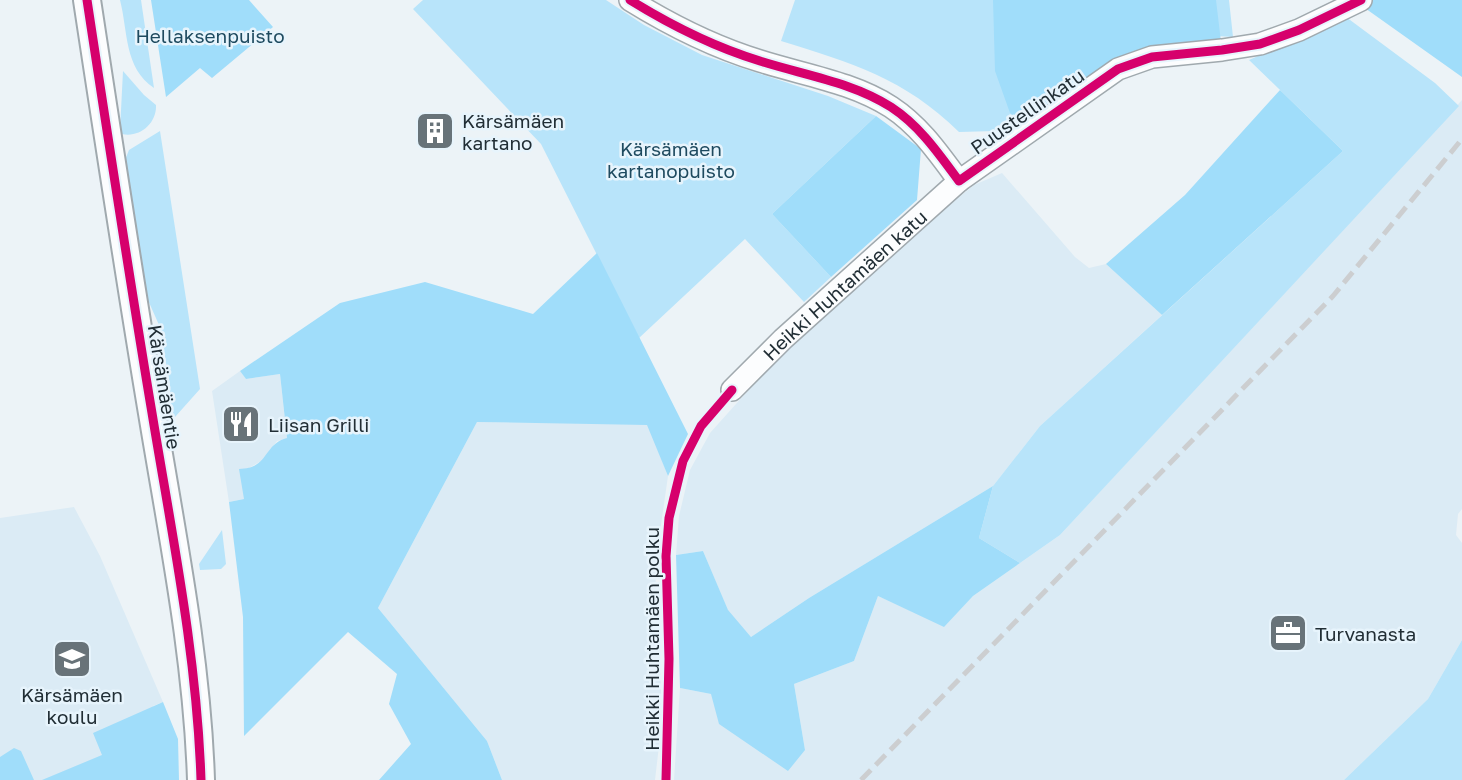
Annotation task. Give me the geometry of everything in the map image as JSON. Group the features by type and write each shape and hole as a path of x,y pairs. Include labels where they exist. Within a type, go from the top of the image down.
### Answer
{"street":[{"name":"Kärsämäentie","path":"87,0 140,344 189,633 198,708 201,780"},
{"path":"631,0 660,19 702,40 758,61 871,96 910,121 936,149 959,181"},
{"name":"Puustellinkatu","path":"959,181 1118,69 1152,57 1260,44 1299,30 1361,0"},
{"name":"Heikki Huhtamäen katu","path":"732,390 783,339 959,181"}],"shaded area":[{"path":"1462,100 1462,509 1458,514 1456,535 1462,543 1462,640 1428,699 1344,780 674,780 680,688 711,694 805,750 794,684 854,661 878,596 944,626 973,596 1060,535"},
{"path":"1002,173 1075,257 1089,268 1106,264 1162,315 1040,426 993,486 809,598 751,637 728,611 703,551 676,555 679,516 690,470 710,433 808,330 917,232 974,185"},
{"path":"240,371 246,379 280,374 287,439 277,441 263,460 247,469 244,499 229,502 212,391"},
{"path":"477,422 648,424 668,476 655,567 661,689 660,737 655,780 502,780 487,741 378,608"},
{"name":"Kärsämäen koulu","path":"74,507 100,556 163,702 153,706 147,780 0,780 0,518"}],"green space":[{"path":"120,0 141,0 154,88 144,80 132,60"},
{"name":"Hellaksenpuisto","path":"151,0 249,0 273,27 212,78 200,68 166,97"},
{"name":"Kärsämäen kartanopuisto","path":"423,0 606,0 644,25 702,55 828,96 876,116 772,214 831,277 804,302 745,239 639,338 541,144 413,9"},
{"path":"795,0 1229,0 1233,37 1217,36 1080,68 995,131 959,132 938,113 897,85 854,65 781,41"},
{"path":"993,0 1216,0 1221,42 1178,46 1026,124 1010,113 995,71"},
{"path":"1372,0 1462,0 1462,77 1362,6"},
{"path":"1346,17 1435,83 1459,106 1060,535 1020,563 979,538 993,486 1040,426 1343,151 1249,60"},
{"path":"123,71 156,105 154,118 146,128 129,135 122,134 120,130"},
{"path":"1280,90 1343,151 1162,315 1106,264 1185,195"},
{"path":"876,116 921,149 917,200 831,277 772,214"},
{"path":"160,131 200,389 175,417 171,418 170,385 159,325 144,291 125,160 129,150"},
{"path":"597,253 688,434 668,476 647,425 477,422 378,608 487,741 502,780 379,780 411,744 389,704 397,674 348,632 244,736 243,617 229,502 244,499 239,469 256,465 274,445 287,438 280,374 246,379 240,371 340,303 425,282 533,314"},
{"path":"993,486 979,538 1020,563 973,596 944,627 878,596 854,661 794,684 805,750 788,771 719,724 711,694 680,688 676,555 703,551 728,610 751,637 809,598"},
{"path":"222,530 226,564 221,569 200,570 199,564"},
{"path":"1462,640 1462,780 1344,780 1428,699"},
{"path":"163,702 178,739 179,780 42,780 102,755 93,733"},
{"path":"14,748 21,751 34,780 0,780 0,757"}],"railway":[{"path":"861,780 1333,296 1462,139"}],"cycle path":[{"path":"87,0 183,596 199,734 201,780"},
{"path":"630,0 677,27 726,49 844,85 876,98 920,132 959,181 1118,69 1152,57 1260,44 1299,30 1361,0"},
{"name":"Heikki Huhtamäen polku","path":"666,780 669,659 666,556 669,518 683,461 701,426 732,390"}],"place":[{"name":"Kärsämäen kartano","path":"435,131"},
{"name":"Liisan Grilli","path":"241,424"},
{"name":"Turvanasta","path":"1288,633"},
{"name":"Kärsämäen koulu","path":"72,659"}]}
